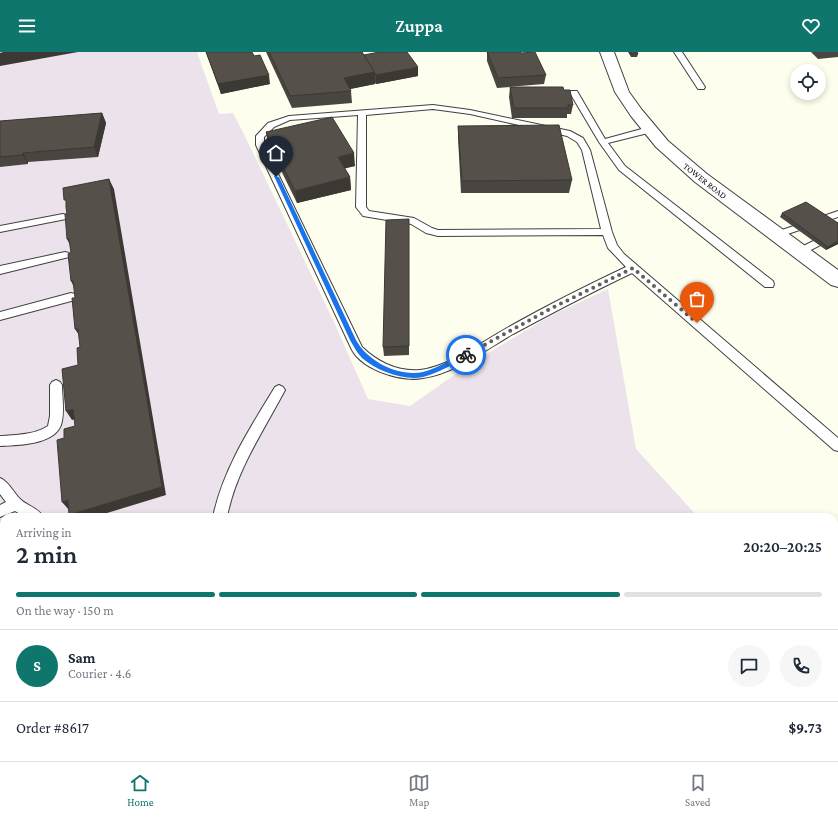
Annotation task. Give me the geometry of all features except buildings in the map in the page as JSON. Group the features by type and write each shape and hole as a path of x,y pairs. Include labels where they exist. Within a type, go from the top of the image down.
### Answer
{"street":[{"name":"TOWER ROAD","path":"607,52 622,92 649,130 685,166 838,280"}],"lane":[{"path":"678,52 701,87"},
{"path":"574,92 603,142 622,168 769,284"},
{"path":"633,268 550,309 443,367 422,374 411,375 387,370 375,364 358,350 259,141 260,136 267,128 282,120 362,112 438,108 504,119 570,134 580,140 586,150 608,232 615,250 633,268 838,446"},
{"path":"362,112 361,207 366,214 414,221 429,231 438,233 608,232"},
{"path":"603,142 649,130"},
{"path":"776,235 838,214"},
{"path":"0,229 63,216"},
{"path":"799,252 838,232"},
{"path":"0,270 65,255"},
{"path":"0,316 71,298"},
{"path":"0,441 26,439 47,434 52,431 56,424 56,384"},
{"path":"221,513 230,483 249,442 279,390"},
{"path":"0,484 16,504 30,513"},
{"path":"0,511 16,504"}],"shaded area":[{"path":"0,52 197,52 219,114 233,113 243,132 334,322 368,399 410,406 470,364 550,316 608,289 636,449 694,513 0,513"}],"way so far":[{"path":"466,355 550,309 633,268 697,323"}],"route":[{"path":"276,177 353,340 358,350 365,357 387,370 411,375 422,374 443,367 466,355"}]}
